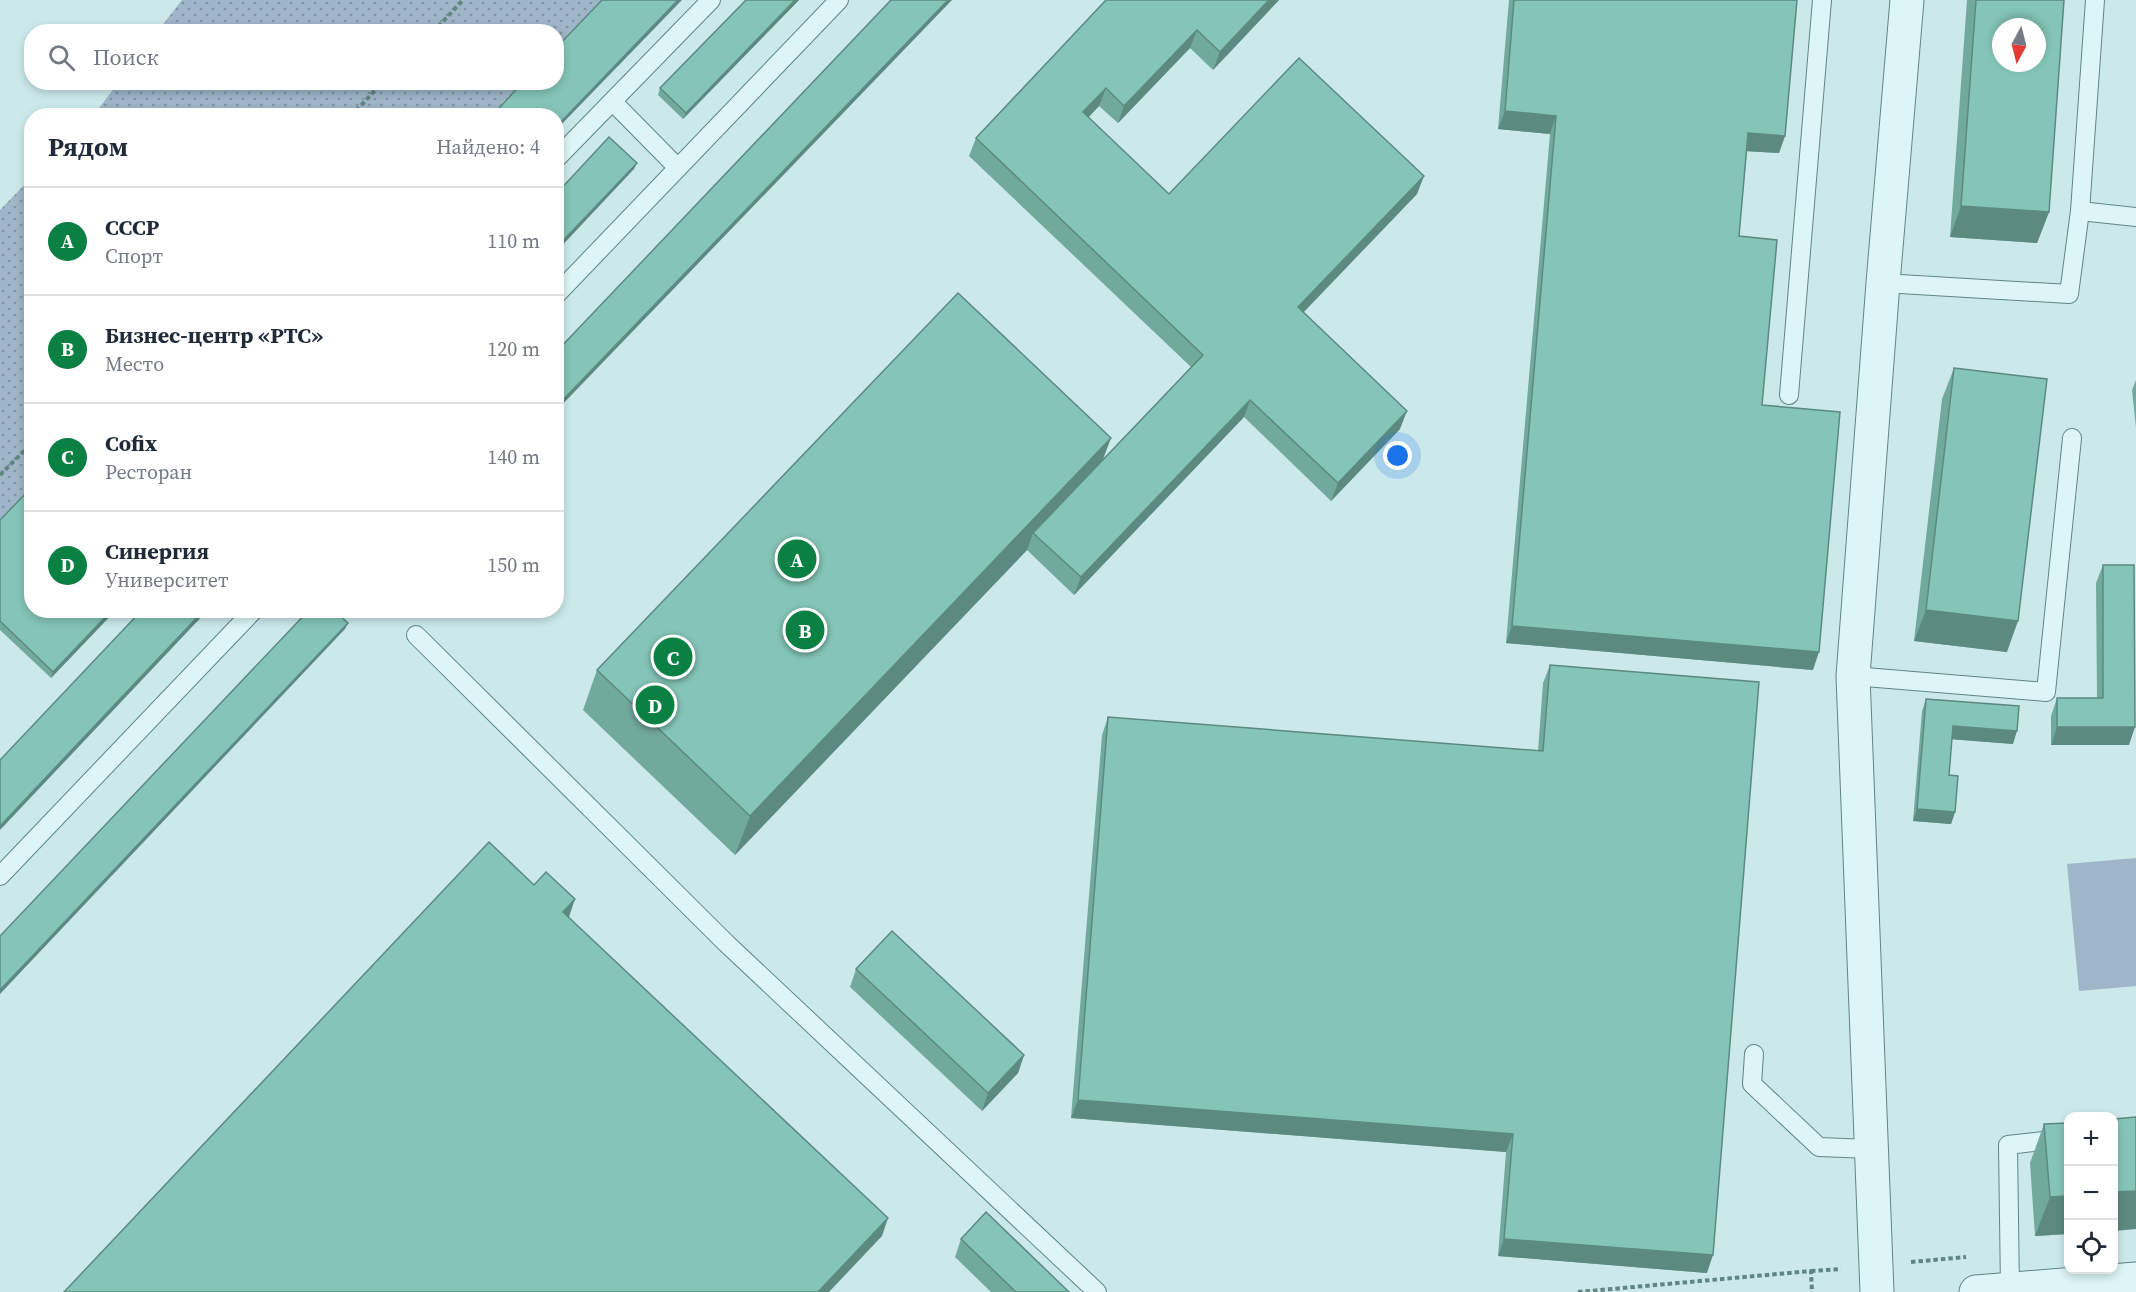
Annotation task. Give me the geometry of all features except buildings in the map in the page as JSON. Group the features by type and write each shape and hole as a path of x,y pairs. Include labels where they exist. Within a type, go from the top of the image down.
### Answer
{"street":[{"path":"1876,1279 1853,676 1883,283 1908,0"},
{"path":"1976,1292 2136,1279"}],"lane":[{"path":"564,151 711,0"},
{"path":"564,287 839,0"},
{"path":"1789,395 1822,0"},
{"path":"1883,283 2069,294 2080,211 2095,0"},
{"path":"613,102 678,168"},
{"path":"2080,211 2136,217"},
{"path":"1853,676 2046,692 2072,438"},
{"path":"0,876 246,618"},
{"path":"416,636 726,943 1097,1292"},
{"path":"1754,1054 1752,1084 1820,1147 1870,1149"},
{"path":"2010,1290 2008,1144 2064,1138"}],"path":[{"path":"440,24 463,0"},
{"path":"359,108 375,90"},
{"path":"0,475 24,451"},
{"path":"1578,1292 1811,1271 1876,1279 2009,1253"},
{"path":"1811,1271 1812,1292"}],"shaded area":[{"path":"182,0 606,0 564,45 564,24 163,24"},
{"path":"113,90 520,90 502,108 99,108"},
{"path":"24,185 24,498 0,524 0,210"},
{"path":"2136,858 2136,986 2079,991 2067,864"}],"place":[{"name":"СССР","path":"797,559"},
{"name":"Бизнес-центр «РТС»","path":"805,630"},
{"name":"Cofix","path":"673,657"},
{"name":"Синергия","path":"655,705"}]}
